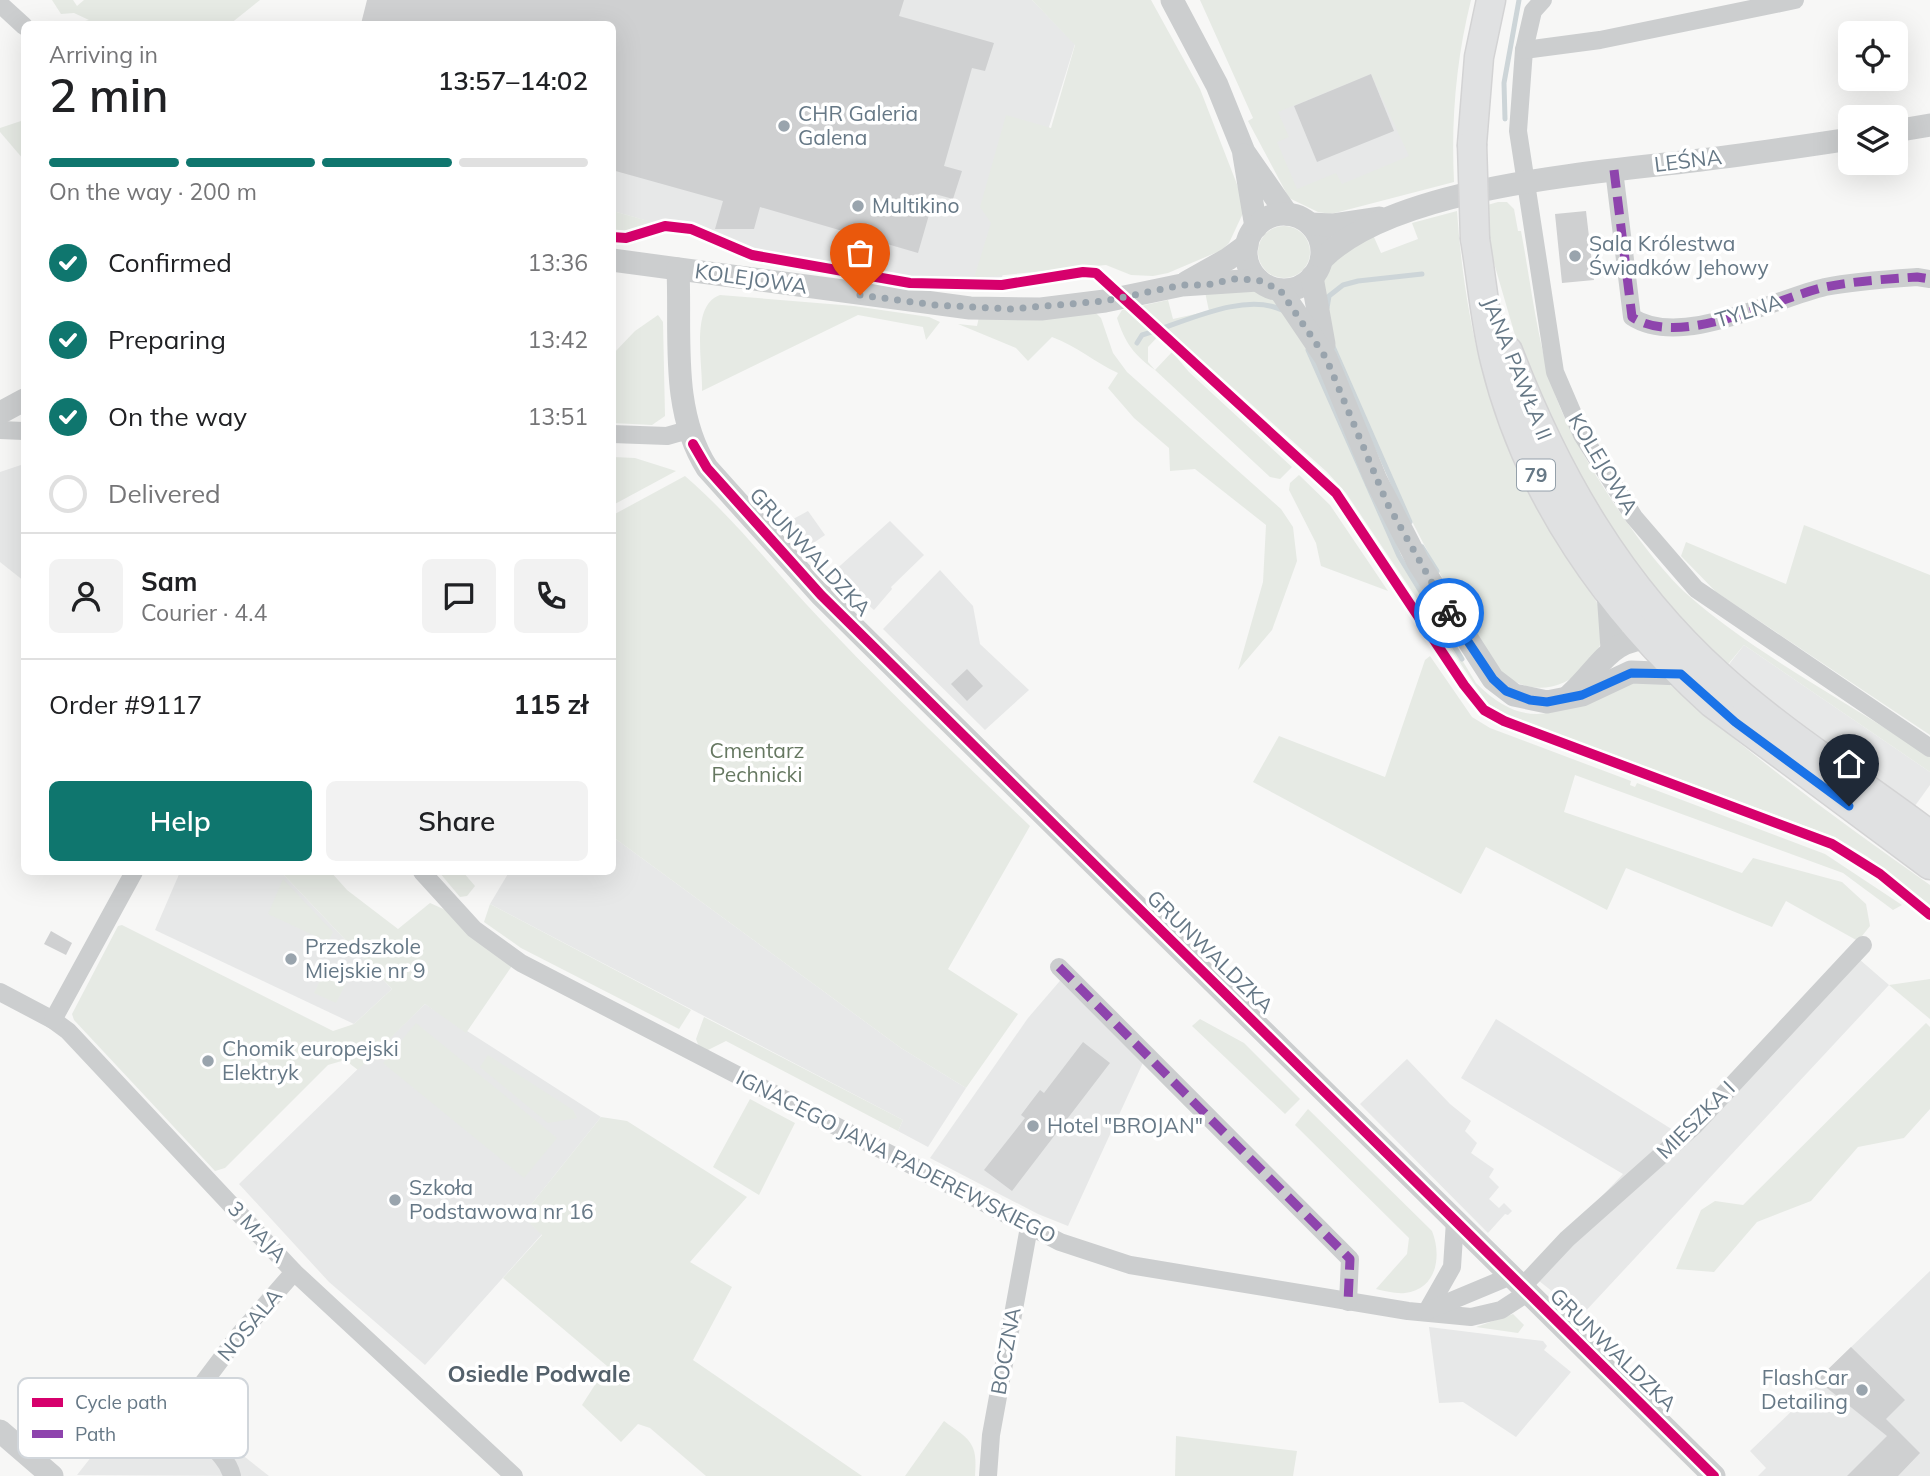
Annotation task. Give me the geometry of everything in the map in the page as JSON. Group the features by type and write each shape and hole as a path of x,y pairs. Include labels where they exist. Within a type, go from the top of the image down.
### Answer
{"main road":[{"name":"JANA PAWŁA II","path":"1491,0 1476,81 1472,144 1475,239 1491,345 1514,424 1559,518 1608,592 1681,674 1735,722 1930,865"},
{"name":"JANA PAWŁA II","path":"1483,286 1525,396 1573,494 1600,538 1645,600 1680,639 1769,717 1930,835"}],"street":[{"path":"1172,0 1217,85 1244,152 1287,214"},
{"name":"KOLEJOWA","path":"1543,0 1533,11 1524,50 1518,131 1555,372 1581,435 1634,517 1679,573 1711,602 1930,748"},
{"path":"1524,50 1600,40 1796,0"},
{"path":"0,4 21,23"},
{"path":"1908,129 1930,125"},
{"path":"1908,131 1930,135"},
{"name":"LEŚNA","path":"1526,183 1838,141"},
{"path":"1244,152 1251,236 1248,264 1258,280 1280,290 1298,288 1339,244 1385,218 1457,196 1526,183"},
{"name":"TYLNA","path":"1614,170 1633,317 1646,326 1719,322 1829,286 1917,277 1930,279"},
{"path":"1251,236 1274,215 1287,214 1310,224 1332,225 1362,218 1385,218"},
{"path":"1310,224 1322,246 1317,268 1326,358"},
{"name":"KOLEJOWA","path":"1182,285 1228,260 1251,236"},
{"name":"KOLEJOWA","path":"616,260 971,308 1041,309 1105,301 1182,285 1206,285 1234,279 1258,280"},
{"name":"GRUNWALDZKA","path":"678,268 681,381 688,430 707,468 821,595 1714,1476"},
{"path":"1280,290 1326,358 1367,460 1398,524 1443,604 1499,686 1521,697 1547,702 1596,690 1631,673 1681,674"},
{"path":"0,413 21,402"},
{"path":"0,428 21,419"},
{"path":"0,428 21,431"},
{"path":"616,434 667,436 688,430"},
{"path":"1608,592 1612,649"},
{"path":"1631,673 1644,650 1645,600"},
{"path":"1566,698 1612,649 1621,643 1646,637 1680,639"},
{"path":"53,1020 132,875"},
{"name":"IGNACEGO JANA PADEREWSKIEGO","path":"425,875 474,929 522,963 1060,1241 1130,1265 1408,1311 1471,1317 1501,1310 1520,1286"},
{"name":"MIESZKA I","path":"1520,1286 1594,1214 1694,1126 1863,945"},
{"path":"1059,967 1350,1259 1348,1301"},
{"name":"3 MAJA","path":"0,992 53,1020 77,1041 294,1272 514,1476"},
{"path":"1427,1311 1452,1267 1455,1221"},
{"name":"BOCZNA","path":"988,1476 991,1435 1029,1227"},
{"name":"NOSALA","path":"207,1378 240,1334 294,1272"},
{"name":"IGNACEGO JANA PADEREWSKIEGO","path":"1427,1311 1520,1286"},
{"path":"0,1431 18,1447"},
{"path":"31,1458 52,1476"},
{"name":"NOSALA","path":"223,1458 232,1476"}],"shaded area":[{"name":"CHR Galeria Galena","path":"368,0 1032,0 1075,44 1002,277 981,281 910,278 755,252 616,212 616,21 362,21"},
{"path":"1421,48 1412,173 1292,197 1253,119"},
{"path":"21,465 21,579 0,562 0,472"},
{"path":"808,511 825,535 809,546 784,524"},
{"path":"890,521 924,555 891,587 874,610 832,573"},
{"path":"940,570 973,606 980,644 1029,690 985,730 883,629"},
{"path":"1744,645 1930,772 1930,785 1912,810 1810,734 1727,667"},
{"path":"616,839 901,1048 966,1088 928,1147 898,1131 903,1120 490,904 507,875 616,875"},
{"name":"Przedszkole Miejskie nr 9","path":"179,875 284,875 392,989 354,1024 155,930"},
{"path":"1859,959 1889,985 1582,1315 1529,1273 1623,1174 1461,1078 1496,1019 1673,1130 1689,1116 1703,1127"},
{"name":"Hotel \"BROJAN\"","path":"1065,975 1146,1056 1068,1226 1038,1214 930,1158 1028,1018"},
{"name":"Szkoła Podstawowa nr 16","path":"425,1004 601,1117 522,1216 542,1234 425,1365 329,1282 239,1184"},
{"path":"1407,1059 1450,1104 1471,1121 1465,1131 1477,1143 1471,1153 1494,1169 1489,1177 1499,1187 1489,1199 1499,1208 1504,1203 1512,1211 1508,1215 1505,1214 1488,1233 1360,1104"},
{"path":"1930,1271 1930,1476 1758,1476 1766,1468 1750,1451 1797,1406 1817,1380"},
{"path":"1429,1327 1543,1341 1547,1346 1544,1350 1571,1372 1516,1437 1463,1402 1439,1403"},
{"path":"90,1458 246,1458 269,1476 77,1475"}],"green space":[{"path":"52,0 73,0 77,6 84,0 260,0 234,21 85,21 89,20 74,13 61,14"},
{"path":"1032,0 1151,0 1200,89 1238,187 1244,211 1229,243 1222,250 1168,273 1153,276 1131,275 1106,265 974,278 991,223 980,207 1006,115 1051,128 1075,45"},
{"path":"1200,0 1471,0 1456,90 1454,182 1331,214 1318,212 1289,198 1248,121 1253,118","holes":["1371,74 1409,156 1342,184 1336,173 1297,189 1277,142 1289,137 1278,112"]},
{"path":"21,121 21,156 0,132 0,128"},
{"path":"1507,202 1514,209 1518,231 1521,231 1536,320 1552,386 1560,407 1599,480 1653,557 1688,595 1744,638 1930,757 1930,772 1744,645 1725,668 1700,646 1595,512 1524,366 1489,246 1484,206"},
{"path":"1457,211 1471,324 1502,433 1533,502 1604,614 1604,632 1589,664 1576,676 1543,688 1526,686 1509,678 1499,668 1439,572 1380,453 1336,352 1323,310 1324,275 1341,254 1373,235 1381,253 1418,239 1412,223"},
{"path":"616,212 656,223 625,235 616,234"},
{"path":"1284,226 1303,233 1310,252 1303,271 1284,278 1265,271 1258,252 1265,233"},
{"path":"1255,285 1277,299 1307,347 1399,556 1476,683 1503,704 1527,713 1549,713 1637,682 1668,684 1792,785 1930,885 1930,905 1868,857 1835,837 1507,715 1487,703 1346,493 1327,472 1166,328 1148,347 1148,362 1155,370 1136,354 1123,335 1117,318 1122,310 1168,300 1173,319 1209,311 1205,292"},
{"path":"720,295 854,306 929,317 940,322 926,340 923,327 858,315 702,391 701,323 711,301"},
{"path":"1095,312 1101,318 1113,353 1127,372 1281,509 1293,527 1297,561 1272,630 1238,670 1263,582 1266,525 1195,469 1170,471 1169,448 1134,418 1108,388 1118,373 1052,337 1028,361 1016,348 958,324 977,326 979,317"},
{"path":"658,315 663,322 665,416 652,425 616,423 616,351 635,331"},
{"path":"1172,352 1189,372 1292,467 1280,479 1270,477 1155,370"},
{"path":"616,457 635,458 676,471 616,503"},
{"path":"1299,475 1330,505 1388,591 1321,566 1316,543 1289,490 1290,483"},
{"name":"Cmentarz Pechnicki","path":"685,476 721,510 872,673 1030,826 948,969 1018,1014 966,1088 901,1048 616,839 616,513"},
{"path":"1804,525 1930,575 1930,735 1716,592 1681,556 1686,542 1786,584"},
{"path":"1430,656 1472,717 1490,728 1631,781 1630,785 1635,787 1637,783 1825,854 1902,905 1893,910 1843,873 1575,775 1564,812 1742,873 1753,858 1842,882 1866,904 1870,926 1858,941 1786,901 1772,927 1626,868 1607,910 1486,847 1461,894 1253,782 1279,736 1385,777 1425,660"},
{"path":"284,875 334,875 347,890 398,929 430,903 450,912 516,960 466,1033 425,1004 358,1070 345,1060 328,1065 225,1168 215,1171 74,1020 72,1014 118,926 122,925 333,1031 354,1024 392,989"},
{"path":"442,875 466,875 475,886 467,896 460,897"},
{"path":"283,879 333,932 328,942 268,914"},
{"path":"490,904 691,1010 679,1029 521,948 484,922"},
{"path":"327,967 349,977 336,1003 314,993"},
{"path":"1930,979 1930,1019 1889,985"},
{"path":"704,1017 903,1120 898,1131 726,1041 706,1051 699,1047 696,1039"},
{"path":"1200,1019 1244,1043 1300,1099 1285,1114 1192,1026"},
{"path":"416,1023 557,1138 524,1178 383,1063"},
{"path":"1926,1023 1930,1027 1930,1109 1904,1138 1858,1147 1811,1201 1757,1222 1714,1272 1676,1269 1701,1210 1715,1201 1743,1205"},
{"path":"488,1055 573,1110 577,1118 548,1123 480,1067"},
{"path":"750,1099 795,1123 759,1195 713,1167"},
{"path":"1308,1109 1432,1231 1436,1261 1430,1278 1424,1285 1405,1293 1376,1289 1407,1254 1409,1238 1295,1125"},
{"path":"601,1117 627,1121 747,1197 690,1262 732,1287 693,1360 862,1476 706,1476 650,1428 638,1424 621,1442 582,1405 607,1366 503,1278 542,1235 522,1216"},
{"path":"1513,1314 1524,1325 1518,1333 1476,1327"},
{"path":"944,1421 970,1443 975,1456 975,1476 905,1476"},
{"path":"1176,1436 1297,1451 1293,1476 1175,1476"}],"building":[{"name":"CHR Galeria Galena","path":"367,0 904,0 899,16 994,43 985,71 972,68 944,166 962,171 953,199 935,194 918,253 760,207 754,229 715,229 723,201 616,171 616,21 362,21"},
{"path":"1371,74 1394,131 1317,162 1294,106"},
{"name":"Sala Królestwa Świadków Jehowy","path":"1586,211 1594,280 1562,283 1555,214"},
{"path":"967,669 983,686 967,701 951,684"},
{"path":"51,931 72,943 66,955 44,944"},
{"path":"1083,1042 1110,1063 1012,1191 984,1170 1025,1118 1021,1115 1040,1090 1044,1093"},
{"name":"FlashCar Detailing","path":"1851,1347 1905,1400 1886,1419 1920,1453 1898,1476 1847,1476 1887,1436 1817,1380"}],"waterway":[{"path":"1505,119 1504,83 1519,0"},
{"path":"1327,308 1329,296 1343,285 1422,274"},
{"path":"1137,343 1142,335 1212,311 1249,304 1282,310"},
{"path":"1331,342 1410,522"},
{"path":"1308,350 1399,556 1462,659"},
{"path":"1422,547 1437,571"}],"marked path":[{"path":"1614,170 1632,317 1652,325 1676,328 1701,325 1836,285 1917,277 1930,279"},
{"path":"1059,967 1350,1259 1348,1302"}],"cycle path":[{"path":"616,237 626,238 665,226 691,229 752,255 910,283 1002,285 1083,272 1096,273 1336,493 1464,685 1484,710 1504,721 1832,844 1880,874 1930,915"},
{"path":"693,444 707,468 821,595 1714,1476"}],"way so far":[{"path":"860,295 971,308 1041,309 1234,279 1258,280 1280,290 1297,310 1309,334 1326,358 1387,503 1449,613"}],"place":[{"name":"CHR Galeria Galena","path":"784,126"},
{"name":"Multikino","path":"858,206"},
{"name":"Sala Królestwa Świadków Jehowy","path":"1575,256"},
{"name":"Przedszkole Miejskie nr 9","path":"291,959"},
{"name":"Chomik europejski Elektryk","path":"208,1061"},
{"name":"Hotel \"BROJAN\"","path":"1033,1126"},
{"name":"Szkoła Podstawowa nr 16","path":"395,1200"},
{"name":"FlashCar Detailing","path":"1862,1390"}],"district":[{"name":"Osiedle Podwale","path":"539,1374"}],"route":[{"path":"1449,613 1479,661 1499,686 1530,700 1547,702 1582,695 1631,673 1681,674 1735,722 1849,806"}]}
